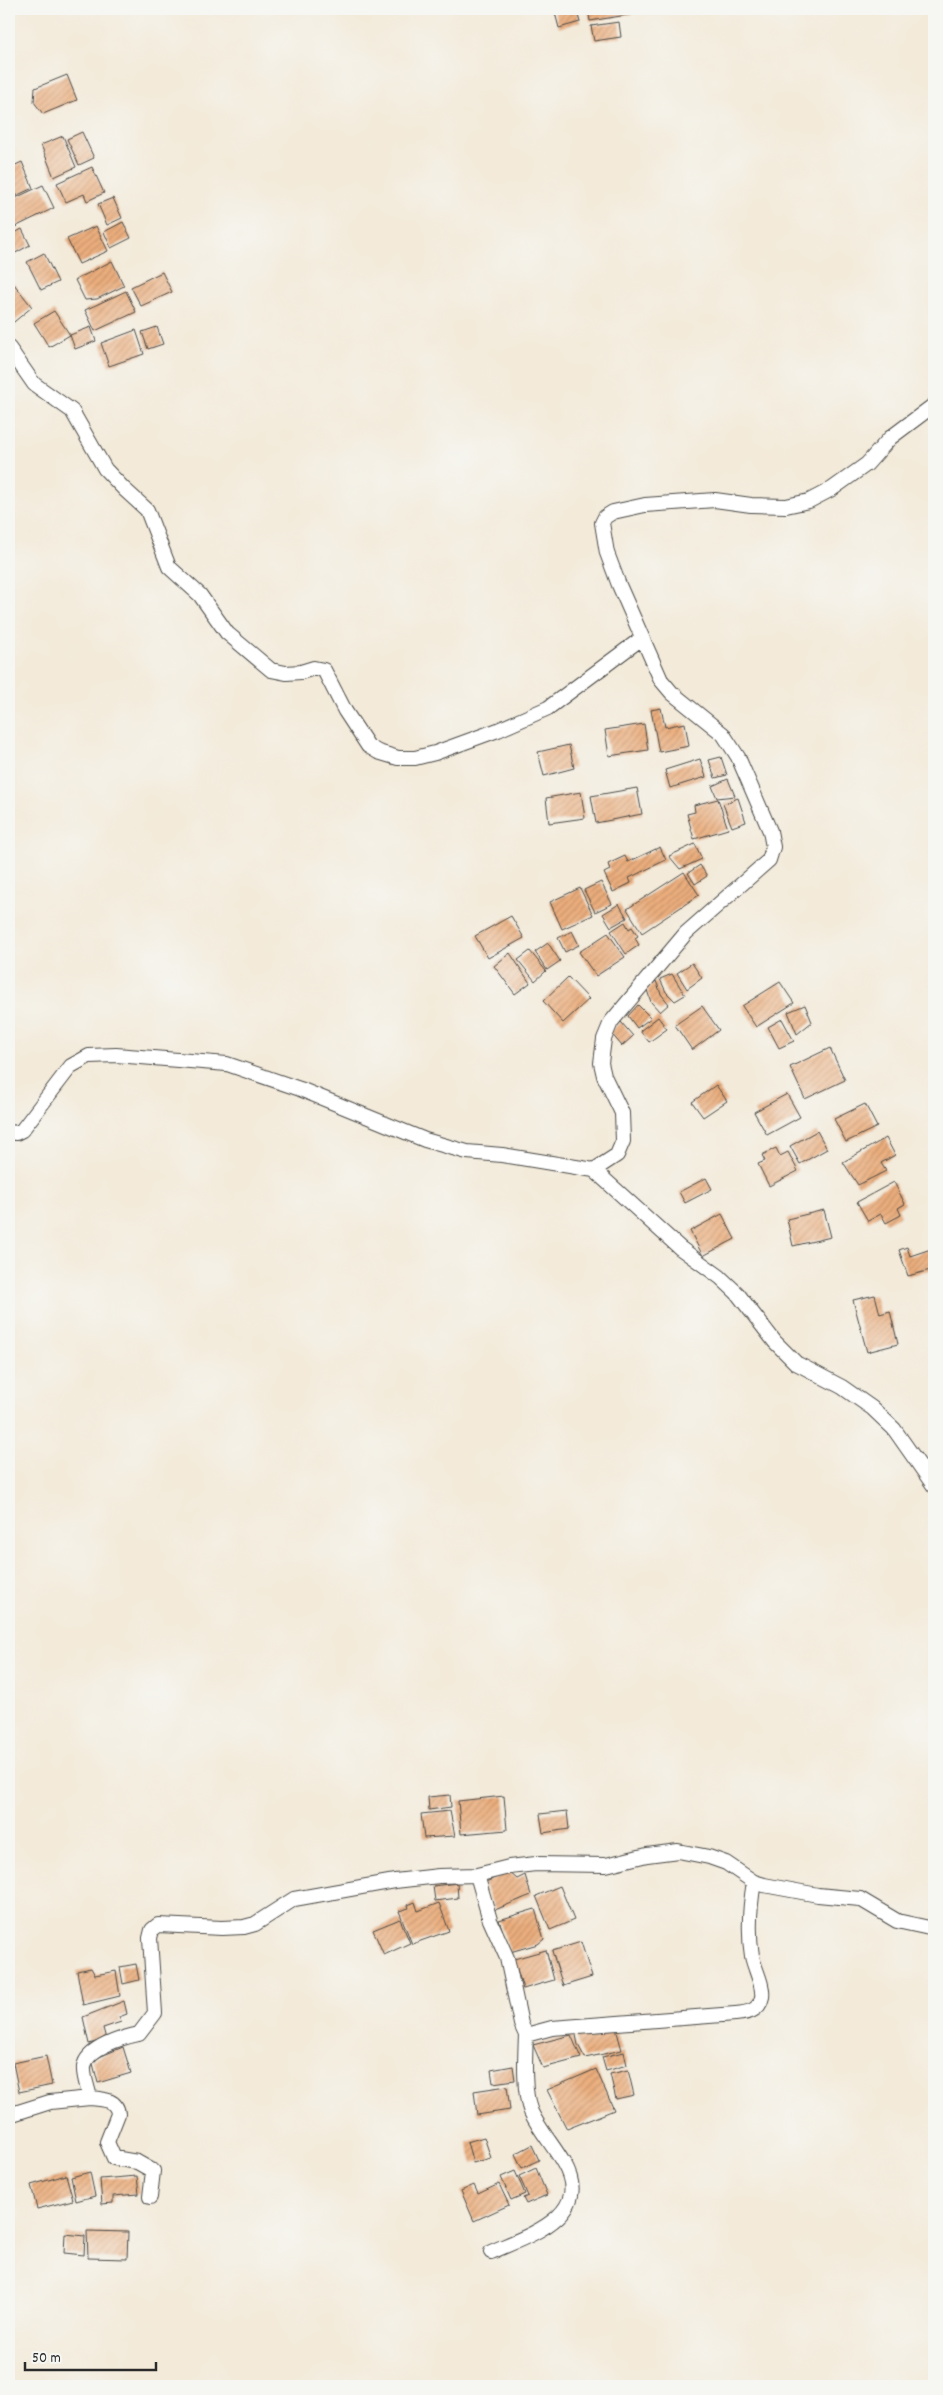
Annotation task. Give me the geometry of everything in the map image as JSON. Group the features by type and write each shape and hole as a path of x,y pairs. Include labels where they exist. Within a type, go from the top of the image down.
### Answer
{"street":[{"path":"9,348 34,384 72,411 105,468 147,510 169,568 200,595 219,624 271,670 294,672 314,668 324,670 362,740 378,752 398,758 426,756 531,716 562,699 642,638"},
{"path":"594,1170 617,1155 623,1141 622,1113 604,1076 601,1063 604,1039 611,1022 686,933 705,914 765,864 772,854 770,831 738,756 723,734 672,693 661,680 607,553 602,530 605,517 613,512 646,505 715,500 751,505 786,506 809,501 867,464 890,438 934,405"},
{"path":"9,1132 16,1133 22,1130 57,1087 71,1066 90,1056 116,1055 218,1063 300,1089 425,1140 467,1152 502,1155 594,1170 680,1248 720,1277 736,1293 775,1342 796,1362 848,1391 872,1408 894,1429 934,1486"},
{"path":"90,2098 84,2070 87,2058 121,2037 139,2034 155,2012 156,2004 150,1938 155,1927 166,1924 222,1928 244,1927 255,1924 294,1899 395,1881 439,1876 477,1875 509,1867 536,1864 606,1865 663,1852 678,1851 709,1857 726,1863 754,1882 818,1895 860,1899 897,1921 934,1929"},
{"path":"477,1875 490,1920 507,1958 521,2024 526,2035 525,2057 530,2110 544,2137 570,2174 571,2186 570,2201 557,2219 534,2233 491,2252"},
{"path":"526,2035 552,2028 734,2014 750,2012 755,2009 760,2003 762,1991 752,1953 750,1900 754,1882"},
{"path":"9,2115 50,2102 90,2098 105,2099 116,2106 118,2114 107,2146 114,2158 137,2162 153,2171 150,2197"}],"building":[{"path":"554,9 576,9 580,22 559,28"},
{"path":"588,9 632,9 633,14 590,21"},
{"path":"619,22 621,37 594,41 591,26"},
{"path":"67,75 77,100 43,114 34,102 35,88"},
{"path":"82,132 94,158 79,165 67,139"},
{"path":"63,136 76,167 54,177 41,145"},
{"path":"22,162 33,188 9,199 9,168"},
{"path":"92,167 104,193 87,201 84,194 66,202 57,183"},
{"path":"43,185 54,208 15,227 9,214 9,201"},
{"path":"113,198 122,218 107,225 98,204"},
{"path":"123,222 131,238 111,248 104,232"},
{"path":"96,226 108,251 79,264 67,239"},
{"path":"22,229 30,245 10,256 9,236"},
{"path":"44,253 58,282 41,290 27,262"},
{"path":"112,261 124,286 97,299 85,300 75,280"},
{"path":"162,272 172,292 141,306 131,287"},
{"path":"14,284 32,307 9,326 9,288"},
{"path":"126,291 136,312 95,331 85,310"},
{"path":"54,311 70,335 49,347 34,323"},
{"path":"91,327 96,341 75,349 70,335"},
{"path":"157,327 163,344 148,349 142,332"},
{"path":"136,330 144,354 109,366 101,343"},
{"path":"661,708 665,727 685,723 689,746 659,752 651,710"},
{"path":"644,724 648,750 609,756 605,730"},
{"path":"569,745 574,768 544,776 538,752"},
{"path":"721,757 727,775 715,778 709,760"},
{"path":"700,759 706,777 670,788 665,770"},
{"path":"728,779 735,796 717,798 712,786"},
{"path":"637,788 642,814 596,823 591,796"},
{"path":"581,792 585,818 549,823 546,798"},
{"path":"738,798 746,822 732,827 723,804"},
{"path":"718,799 728,829 694,839 687,814 695,812 694,805"},
{"path":"695,844 702,859 680,869 669,856"},
{"path":"660,847 666,860 629,878 631,883 613,892 604,873 610,870 608,864 625,856 628,862"},
{"path":"700,865 707,876 695,884 688,873"},
{"path":"684,872 699,895 642,933 627,909"},
{"path":"601,882 612,904 595,912 584,890"},
{"path":"580,888 593,915 562,929 550,902"},
{"path":"619,904 627,918 611,927 603,914"},
{"path":"511,916 524,938 488,958 475,936"},
{"path":"625,922 629,929 632,927 638,936 635,938 639,945 626,954 611,931"},
{"path":"572,931 579,945 565,952 558,938"},
{"path":"608,933 625,957 596,976 579,952"},
{"path":"548,943 560,961 547,970 535,952"},
{"path":"530,951 546,971 535,981 518,960"},
{"path":"510,953 530,983 515,994 494,966"},
{"path":"692,963 702,978 687,989 677,973"},
{"path":"672,974 685,995 675,1001 666,992 660,979"},
{"path":"568,977 589,999 563,1023 543,1001"},
{"path":"656,981 661,994 669,1004 660,1012 651,1002 647,990"},
{"path":"780,982 794,1003 756,1027 742,1006"},
{"path":"638,1005 651,1018 637,1028 628,1016"},
{"path":"805,1005 812,1022 797,1034 788,1012"},
{"path":"702,1006 719,1030 692,1050 675,1025"},
{"path":"658,1017 667,1029 649,1042 640,1031"},
{"path":"782,1019 794,1041 779,1048 768,1027"},
{"path":"621,1022 633,1036 622,1046 610,1032"},
{"path":"830,1048 845,1080 805,1099 790,1067"},
{"path":"716,1085 727,1101 703,1117 692,1102"},
{"path":"787,1094 800,1117 767,1135 754,1112"},
{"path":"865,1104 877,1127 846,1142 834,1119"},
{"path":"817,1131 827,1149 800,1164 790,1146"},
{"path":"886,1138 895,1155 881,1163 886,1171 858,1185 843,1162"},
{"path":"776,1148 780,1156 788,1152 798,1171 769,1186 758,1164 765,1161 762,1155"},
{"path":"706,1178 712,1189 685,1203 679,1192"},
{"path":"894,1182 905,1204 898,1208 901,1215 886,1223 881,1214 868,1221 857,1202"},
{"path":"824,1210 831,1237 793,1246 787,1219"},
{"path":"722,1214 735,1239 703,1256 690,1231"},
{"path":"907,1247 910,1256 934,1248 934,1269 908,1276 899,1250"},
{"path":"875,1295 880,1314 890,1311 898,1344 867,1352 853,1300"},
{"path":"450,1795 451,1807 429,1810 428,1797"},
{"path":"504,1796 507,1830 461,1834 458,1801"},
{"path":"450,1811 455,1836 424,1838 421,1814"},
{"path":"567,1811 569,1829 543,1833 540,1814"},
{"path":"509,1872 517,1879 525,1875 531,1895 495,1910 483,1883"},
{"path":"457,1883 458,1898 435,1901 433,1886"},
{"path":"560,1886 574,1920 550,1930 536,1896"},
{"path":"415,1902 418,1911 439,1903 449,1931 412,1944 399,1911 409,1908 408,1905"},
{"path":"535,1909 544,1939 538,1944 510,1952 499,1920"},
{"path":"400,1919 410,1943 384,1955 373,1930"},
{"path":"581,1942 592,1977 563,1986 552,1951"},
{"path":"546,1950 554,1980 523,1989 514,1959"},
{"path":"136,1964 139,1980 123,1984 120,1967"},
{"path":"91,1968 95,1975 116,1971 120,1996 83,2005 77,1971"},
{"path":"124,2001 127,2014 119,2017 121,2022 103,2028 106,2039 89,2044 83,2017"},
{"path":"615,2025 622,2050 585,2058 578,2045 575,2030"},
{"path":"571,2035 581,2058 543,2068 533,2045"},
{"path":"123,2047 131,2073 98,2083 92,2060"},
{"path":"624,2052 627,2065 606,2071 602,2057"},
{"path":"46,2056 52,2085 19,2092 13,2063"},
{"path":"513,2066 515,2080 493,2083 491,2070"},
{"path":"596,2069 614,2110 567,2129 547,2090"},
{"path":"628,2070 634,2095 616,2099 610,2074"},
{"path":"507,2086 510,2110 477,2115 474,2091"},
{"path":"484,2137 491,2158 473,2163 467,2142"},
{"path":"532,2145 539,2160 522,2168 515,2154"},
{"path":"536,2168 547,2195 526,2204 523,2198 528,2196 519,2176"},
{"path":"515,2171 525,2194 511,2200 501,2177"},
{"path":"90,2172 95,2196 76,2201 71,2177"},
{"path":"66,2175 73,2200 37,2209 31,2185"},
{"path":"137,2176 139,2194 113,2196 113,2203 102,2204 100,2179"},
{"path":"499,2184 509,2205 474,2221 461,2191 474,2185 478,2194"},
{"path":"87,2231 128,2232 127,2259 88,2258"},
{"path":"65,2234 85,2236 84,2255 64,2253"}]}
